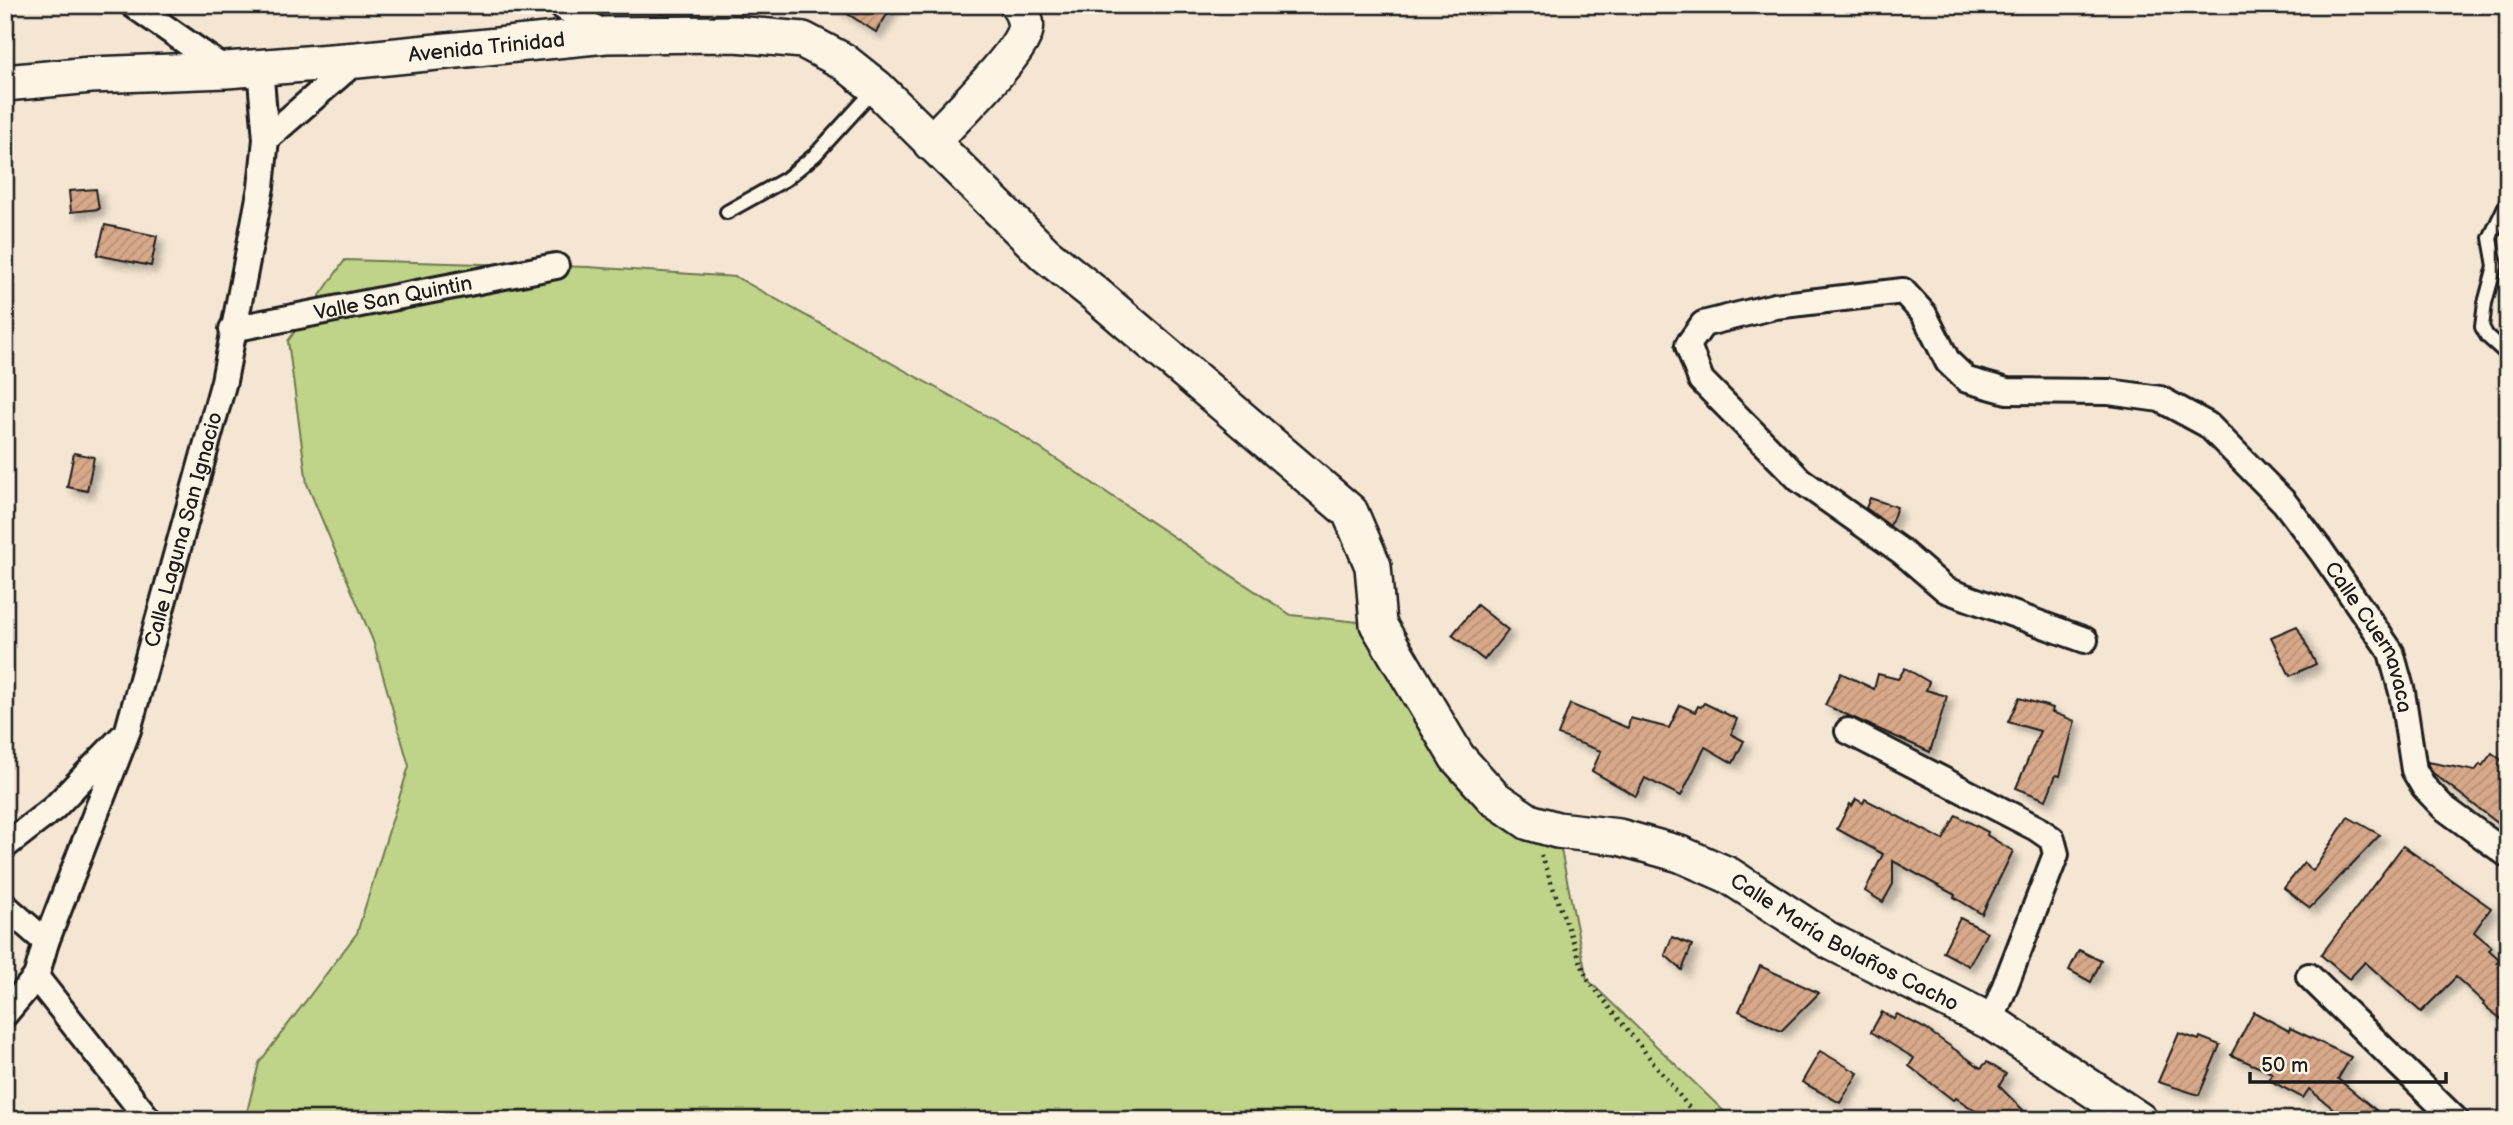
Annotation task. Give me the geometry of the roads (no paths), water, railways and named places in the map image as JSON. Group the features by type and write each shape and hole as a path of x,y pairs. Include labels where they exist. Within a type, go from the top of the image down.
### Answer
{"street":[{"path":"133,5 226,69"},
{"path":"560,5 606,35"},
{"path":"931,143 1011,56 1025,30 1023,12 1018,5"},
{"name":"Avenida Trinidad","path":"5,83 91,75 357,60 606,35 735,34 803,40 844,61 877,88 1045,254 1350,512 1373,566 1378,624 1457,757 1494,798 1529,822"},
{"path":"266,139 357,60"},
{"name":"Calle Laguna San Ignacio","path":"36,977 46,942 128,730 224,381 261,187 266,139 260,67"},
{"name":"Valle San Quintin","path":"232,329 556,266"},
{"name":"Calle Cuernavaca","path":"2085,640 1946,590 1902,552 1800,480 1701,380 1688,345 1703,324 1775,306 1903,291 1924,314 1948,362 1967,380 2007,391 2109,392 2160,398 2208,425 2284,502 2391,652 2402,692 2414,770 2424,787 2443,807 2508,855"},
{"path":"5,846 54,808 128,730"},
{"path":"1848,731 2036,828 2052,839 2056,853 1991,1022"},
{"name":"Calle María Bolaños Cacho","path":"1529,822 1557,830 1619,837 1680,854 1728,875 1828,940 1991,1022 2139,1120"},
{"path":"5,906 46,942"},
{"path":"2309,976 2456,1120"},
{"path":"5,1014 36,977 149,1120"}],"lane":[{"path":"727,212 786,179 815,155 877,88"},
{"path":"2508,200 2490,238 2495,266 2482,327 2487,336 2508,355"}]}
